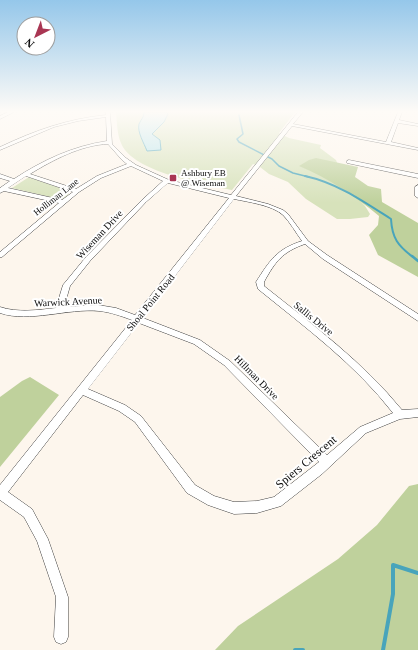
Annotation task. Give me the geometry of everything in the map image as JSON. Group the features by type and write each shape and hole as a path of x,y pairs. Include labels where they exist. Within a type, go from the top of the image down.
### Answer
{"street":[{"path":"0,149 15,142"},
{"path":"2,190 25,174 72,150 96,143 105,142"},
{"path":"109,142 116,152 130,164 167,182 266,205 281,211 306,242 325,258 418,318"},
{"name":"Shoal Point Road","path":"0,494 276,142"},
{"path":"384,142 418,148"},
{"path":"349,162 418,176"},
{"name":"Holliman Lane","path":"0,255 77,191 99,177 130,164"},
{"path":"25,174 77,191"},
{"path":"0,176 14,181"},
{"name":"Wiseman Drive","path":"59,310 67,285 88,259 144,202 167,182"},
{"path":"418,187 418,196"},
{"path":"2,190 62,202"},
{"name":"Sallis Drive","path":"306,242 281,252 275,258 260,282 261,287 362,369 390,401 400,415"},
{"name":"Warwick Avenue","path":"0,310 6,312 34,313 98,308 116,311 137,319"},
{"name":"Hillman Drive","path":"137,319 197,342 228,363 326,462"},
{"name":"Spiers Crescent","path":"82,390 122,408 138,419 191,489 212,501 234,508 257,507 278,502 302,484 363,430 400,415 418,413"},
{"path":"0,494 28,513 42,539 62,597 61,638"}],"green space":[{"path":"309,142 321,145 320,148 336,160 346,186 365,206 370,214 368,217 337,219 306,199 288,182 269,174 253,164 232,190 187,180 154,169 139,162 128,153 121,143"},
{"path":"316,158 358,167 355,177 368,186 381,189 382,202 418,223 418,277 378,255 369,235 378,225 379,216 341,188 299,166"},
{"path":"29,177 68,191 69,194 63,199 59,199 12,188"},
{"path":"30,377 59,395 0,467 0,397"},
{"path":"418,484 418,650 215,650 238,626 338,559 377,525 409,486"}],"water":[{"path":"143,142 160,142 161,150 147,151"}],"waterway":[{"path":"240,142 272,159 279,166 293,173 317,179 339,188 360,199 391,219 394,236 403,249 413,257"},
{"path":"412,256 418,261"},
{"path":"383,650 393,594 393,565 418,573"},
{"path":"295,650 303,650"}],"place":[{"name":"Ashbury EB @ Wiseman","path":"173,178"}]}
